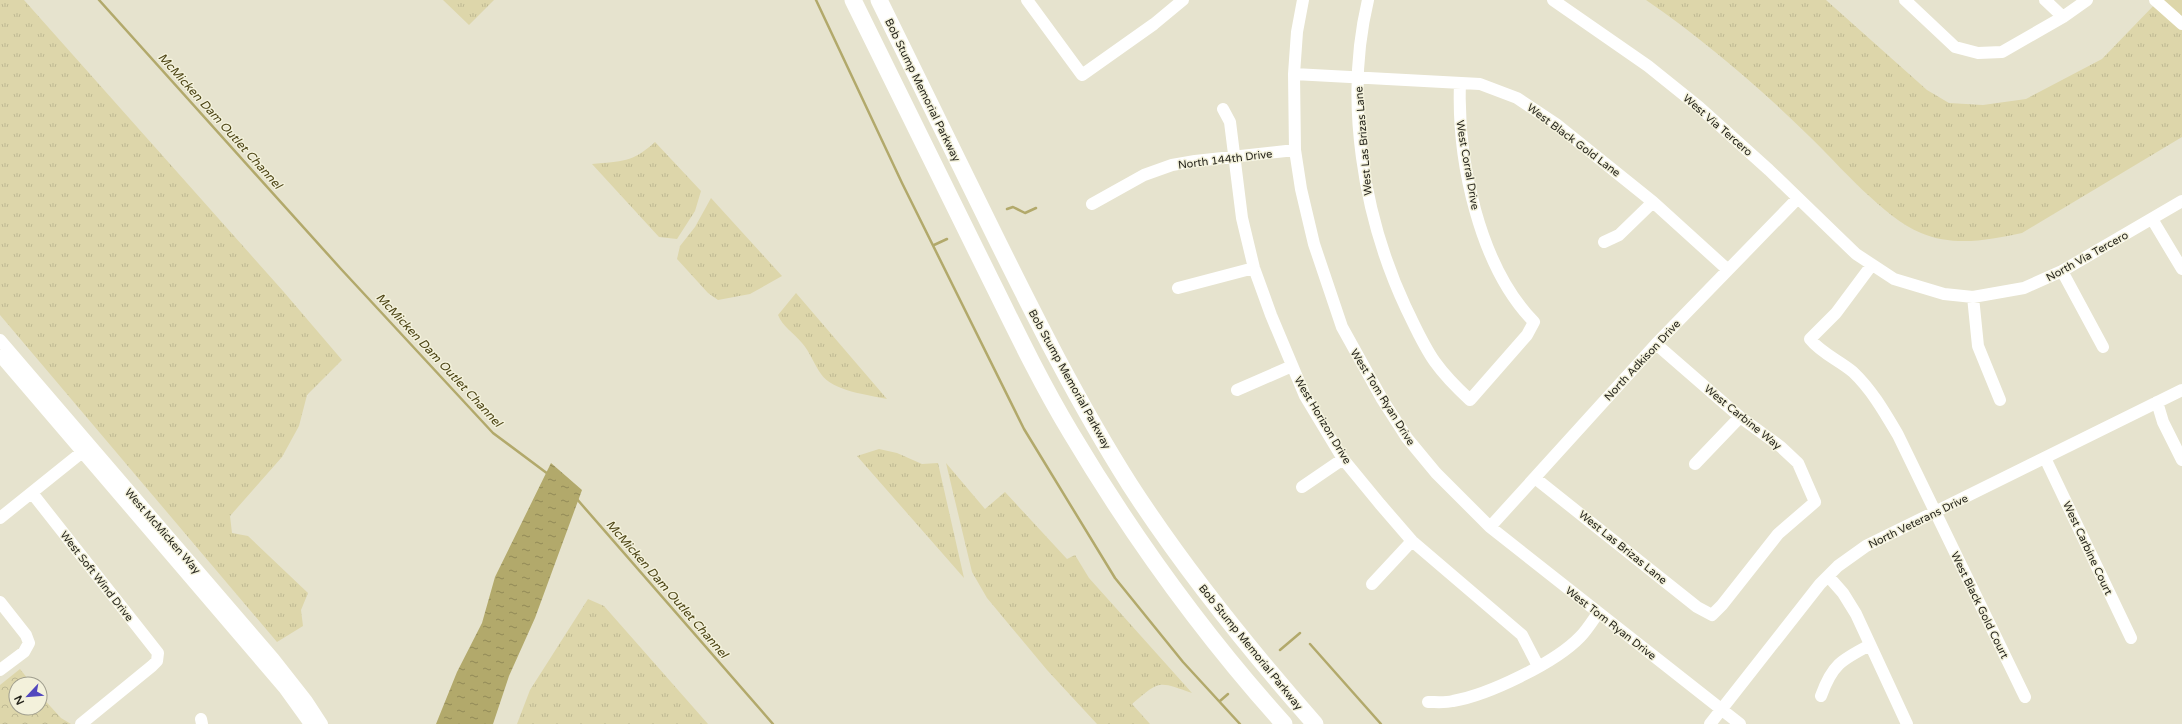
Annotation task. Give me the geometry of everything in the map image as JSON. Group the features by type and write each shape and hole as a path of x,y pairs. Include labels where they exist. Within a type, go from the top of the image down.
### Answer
{"highway":[{"name":"Bob Stump Memorial Parkway","path":"853,0 1026,351 1070,431 1118,509 1161,572 1203,629 1284,724"},
{"name":"Bob Stump Memorial Parkway","path":"879,0 1042,331 1092,422 1129,484 1189,571 1251,650 1315,724"}],"street":[{"path":"1027,0 1082,75 1154,24 1183,0"},
{"name":"West Tom Ryan Drive","path":"1303,0 1297,32 1294,74 1295,150 1301,189 1314,244 1342,327 1378,393 1407,438 1436,473 1490,527 1740,724"},
{"name":"West Las Brizas Lane","path":"1368,0 1359,49 1358,100 1367,194 1380,245 1395,285 1418,334 1434,361 1453,384 1470,400"},
{"name":"West Via Tercero","path":"1553,0 1648,66 1682,94 1798,198 1856,254 1871,266"},
{"path":"1905,0 1955,47 1978,53 2002,52 2063,17 2087,0"},
{"path":"2045,0 2063,17"},
{"path":"2155,0 2182,24"},
{"name":"West Black Gold Lane","path":"1294,74 1480,84 1517,98 1556,124 1653,202 1728,270"},
{"name":"West Corral Drive","path":"1460,84 1459,110 1468,174 1485,242 1498,273 1514,300 1534,322 1527,335 1470,400"},
{"name":"West Horizon Drive","path":"1223,109 1230,122 1242,218 1254,268 1305,396 1343,459 1412,541 1522,635 1538,666"},
{"name":"North 144th Drive","path":"1092,204 1144,175 1158,170 1195,161 1234,158 1295,150"},
{"name":"North Adkison Drive","path":"1490,527 1656,344 1798,198"},
{"name":"North Via Tercero","path":"1871,266 1894,279 1944,294 1973,297 2024,288 2062,272 2182,201"},
{"path":"1604,242 1619,235 1653,202"},
{"path":"2152,219 2182,269"},
{"path":"1871,266 1836,313 1810,339 1818,349 1853,372 1879,402 1898,435 1935,512"},
{"path":"1178,288 1254,268"},
{"path":"2062,272 2103,347"},
{"path":"1973,297 1978,346 2000,400"},
{"name":"West McMicken Way","path":"0,340 85,449 284,688 310,724"},
{"name":"West Carbine Way","path":"1656,344 1740,417 1781,447 1798,463 1815,502 1778,534 1722,605 1712,615"},
{"name":"West McMicken Way","path":"0,356 289,677 322,724"},
{"path":"1236,390 1292,366"},
{"name":"North Veterans Drive","path":"1710,724 1828,576 1838,566 1866,546 2182,390"},
{"path":"2157,402 2163,422 2182,460"},
{"path":"1695,464 1740,417"},
{"path":"0,518 85,449"},
{"name":"West Carbine Court","path":"2045,458 2130,638"},
{"path":"1302,487 1343,459"},
{"name":"West Las Brizas Lane","path":"1535,478 1697,607 1712,615"},
{"name":"West Soft Wind Drive","path":"32,493 158,653 157,661 152,666 81,724"},
{"name":"West Black Gold Court","path":"1935,512 2025,697"},
{"path":"1372,584 1412,541"},
{"path":"1828,576 1843,593 1856,614 1907,724"},
{"path":"0,602 26,635 30,643 24,652 0,670"},
{"path":"1428,702 1452,702 1478,695 1538,666 1561,653 1580,637 1598,612"},
{"path":"1821,696 1832,670 1852,654 1870,645"}],"green space":[{"path":"0,0 24,0 283,291 342,360 307,395 299,426 282,457 230,516 232,533 248,536 308,593 301,610 303,626 277,642 0,315"},
{"path":"443,0 494,0 469,25"},
{"path":"1646,0 1826,0 1927,90 1949,103 1983,105 2026,99 2102,59 2159,0 2182,0 2182,137 2022,233 1972,241 1946,240 1933,237 1907,226 1877,203 1809,136 1751,82 1689,31"},
{"path":"655,142 701,191 695,211 677,239 659,237 592,164 626,160 640,154"},
{"path":"711,198 782,276 750,294 718,300 708,293 677,259 680,246 695,227"},
{"path":"796,293 887,399 851,391 833,385 826,380 805,347 785,326 778,315"},
{"path":"879,449 897,453 922,464 938,463 964,578 857,456"},
{"path":"946,463 985,509 1005,492 1067,559 1075,555 1089,578 1192,693 1172,686 1160,685 1148,690 1132,704 1150,724 1097,724 1047,670 987,598 972,572"},
{"path":"588,599 604,606 708,724 517,724 530,690"},
{"path":"20,669 26,676 11,676"},
{"path":"8,679 8,716 48,716 48,704 61,718 71,724 0,724 0,685"}],"water":[{"path":"551,463 582,490 535,618 509,676 493,724 436,724 457,672 482,623 495,577"}],"waterway":[{"name":"McMicken Dam Outlet Channel","path":"99,0 341,269 493,433 548,474"},
{"path":"816,0 902,183 1024,429 1115,578 1183,662 1240,724"},
{"path":"1007,209 1013,207 1025,213 1036,208"},
{"path":"934,245 947,239"},
{"name":"McMicken Dam Outlet Channel","path":"576,498 773,724"},
{"path":"1280,650 1300,633"},
{"path":"1310,644 1381,724"},
{"path":"1220,701 1228,694"}]}
